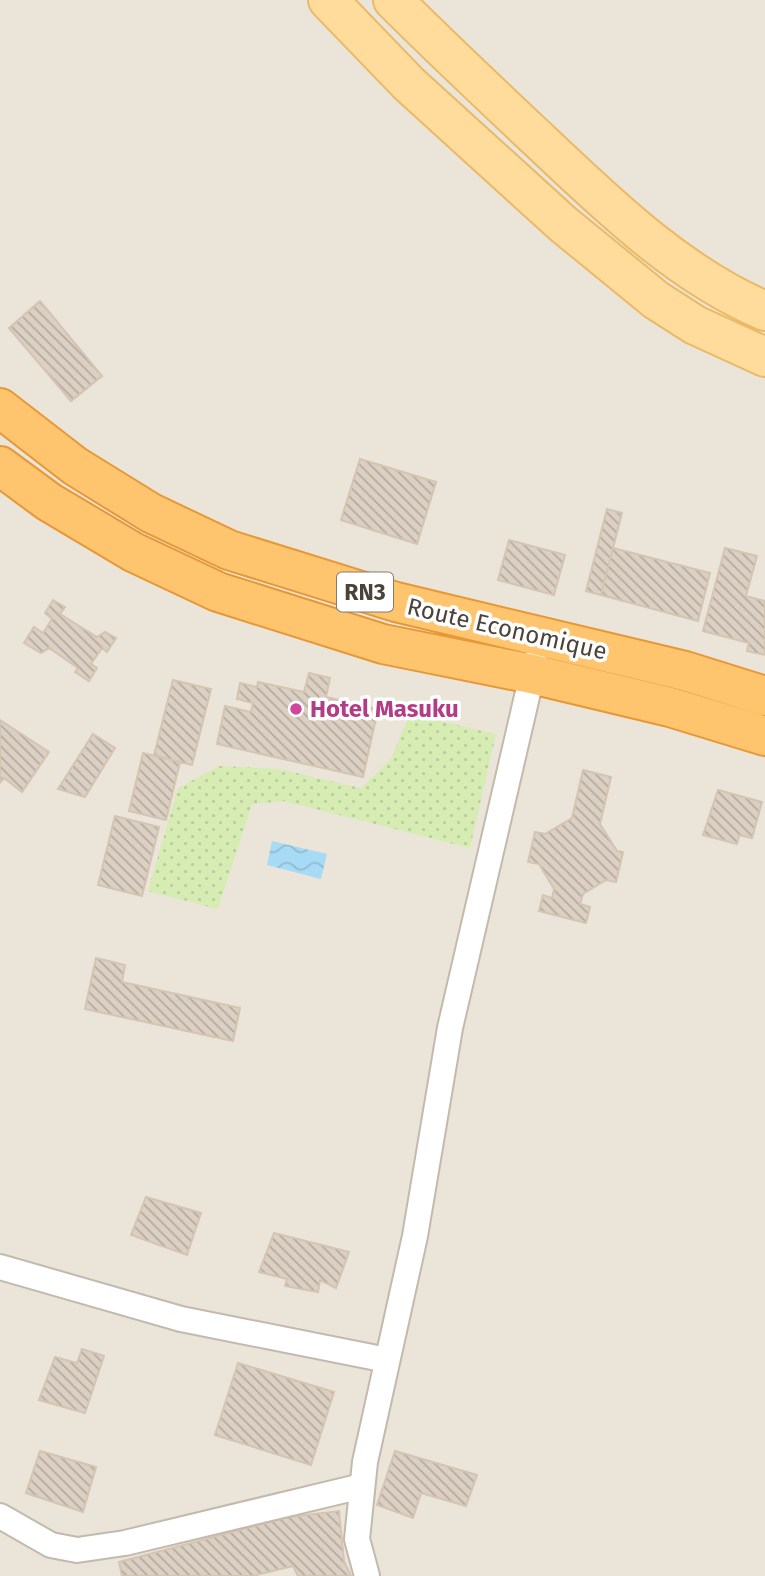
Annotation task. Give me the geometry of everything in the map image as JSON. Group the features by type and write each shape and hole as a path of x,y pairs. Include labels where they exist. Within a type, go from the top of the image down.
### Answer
{"highway":[{"name":"Route Economique","path":"0,408 75,466 152,513 229,550 396,602 685,671 765,696"},
{"name":"Route Economique","path":"0,466 49,502 132,552 218,592 383,644 532,674 670,706 765,736"}],"main road":[{"path":"328,0 419,93 563,224 656,300 695,325 765,358"},
{"path":"393,0 613,211 683,265 739,300 765,311"}],"street":[{"path":"367,1576 356,1539 365,1462 415,1237 450,1028 540,637"},
{"path":"0,1267 181,1319 387,1360"},
{"path":"0,1516 51,1545 77,1550 125,1543 362,1486"}],"shaded area":[{"path":"0,0 765,0 765,1576 0,1576"}],"green space":[{"path":"410,714 496,734 470,848 284,801 252,804 218,909 148,891 178,788 219,766 279,769 361,788 391,759"}],"water":[{"path":"272,841 327,854 321,879 267,865"}],"building":[{"path":"40,301 102,376 71,401 9,328"},
{"path":"360,459 436,482 417,544 341,520"},
{"path":"607,509 622,513 601,595 586,591"},
{"path":"509,540 565,555 554,595 498,580"},
{"path":"613,548 710,573 698,621 601,595"},
{"path":"725,548 757,556 746,596 765,601 765,655 747,651 749,643 703,631"},
{"path":"53,600 65,607 60,614 97,637 105,632 116,638 107,652 102,648 91,664 97,668 89,681 75,672 78,668 49,648 41,653 24,643 34,627 43,633 52,619 45,613"},
{"path":"309,673 330,678 326,697 378,709 363,777 217,744 225,706 251,712 253,703 237,699 240,683 257,687 258,682 304,692"},
{"path":"173,680 211,689 192,765 154,755"},
{"path":"0,720 49,752 22,792 4,778 0,783"},
{"path":"93,734 115,748 85,797 58,789"},
{"path":"143,753 180,762 166,820 129,811"},
{"path":"583,770 611,777 600,824 617,851 623,852 616,882 606,880 583,894 580,904 590,907 586,923 539,911 543,895 552,898 554,889 539,864 528,862 535,832 545,834 572,818"},
{"path":"718,790 762,802 752,838 739,835 737,844 703,835"},
{"path":"115,816 159,827 142,896 98,885"},
{"path":"96,958 125,965 122,982 240,1008 233,1041 85,1009"},
{"path":"146,1197 201,1213 187,1255 131,1235"},
{"path":"274,1233 349,1252 336,1288 320,1280 318,1292 285,1286 287,1279 259,1272"},
{"path":"82,1349 104,1356 85,1413 39,1400 55,1357 77,1363"},
{"path":"238,1363 334,1392 311,1465 215,1435"},
{"path":"40,1451 96,1467 83,1512 26,1493"},
{"path":"395,1451 477,1475 466,1506 421,1493 413,1518 377,1505"},
{"path":"339,1511 344,1561 351,1576 298,1576 293,1566 252,1576 122,1576 119,1562 289,1517"}],"place":[{"name":"Hotel Masuku","path":"296,709"}]}
